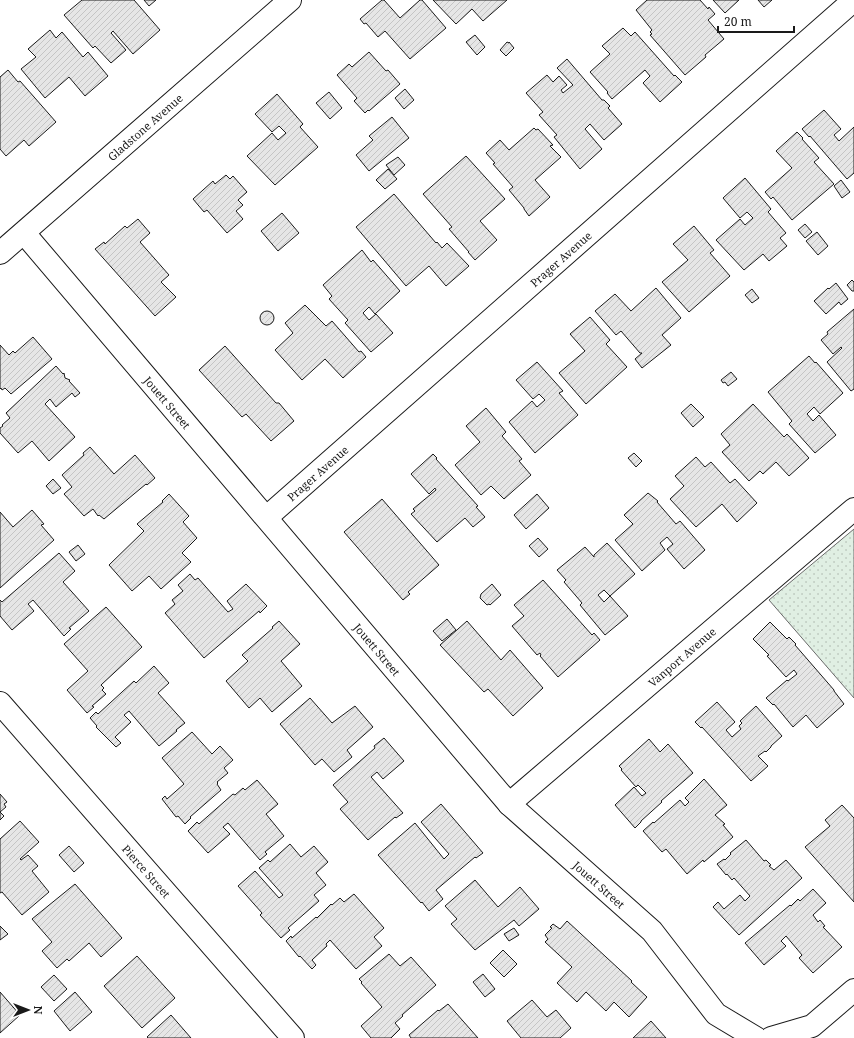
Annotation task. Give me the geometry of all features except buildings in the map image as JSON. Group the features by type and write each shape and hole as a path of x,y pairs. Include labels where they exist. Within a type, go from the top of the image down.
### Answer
{"street":[{"name":"Gladstone Avenue","path":"0,253 290,0"},
{"name":"Prager Avenue","path":"267,517 854,0"},
{"name":"Jouett Street","path":"24,233 267,517 509,804 652,931 716,1014 756,1038"},
{"name":"Vanport Avenue","path":"509,804 854,509"},
{"name":"Pierce Street","path":"0,703 293,1038"},
{"path":"771,1038 812,1026 854,990"}],"green space":[{"path":"854,529 854,698 769,600"}]}
